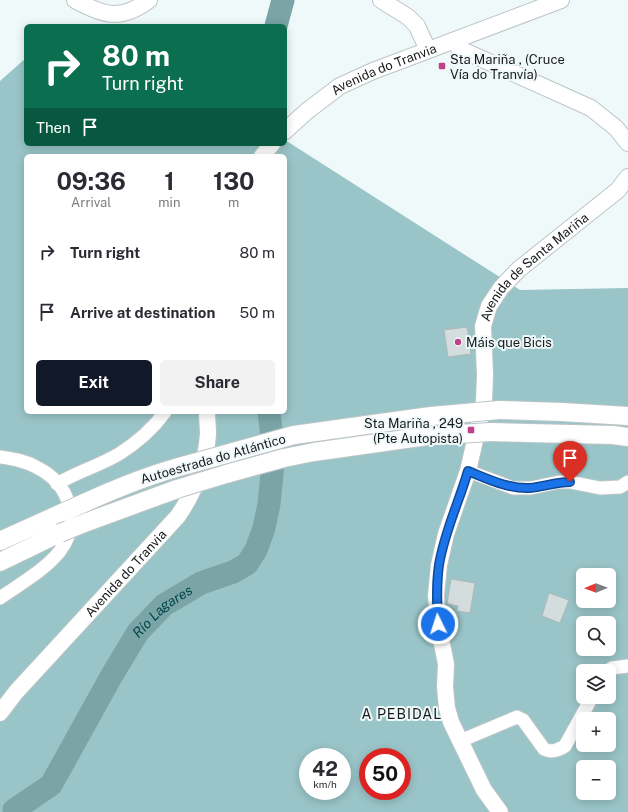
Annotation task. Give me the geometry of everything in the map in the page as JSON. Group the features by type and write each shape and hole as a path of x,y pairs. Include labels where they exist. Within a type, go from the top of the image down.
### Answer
{"highway":[{"path":"562,412 628,404"},
{"name":"Autoestrada do Atlántico","path":"0,541 107,492 170,469 294,436 431,416 499,410 562,412"},
{"path":"562,412 628,416"},
{"name":"Autoestrada do Atlántico","path":"0,562 60,533 178,489 284,458 314,452 427,436 490,432 613,435 628,437"}],"main road":[{"path":"75,0 94,11 111,14 123,14 138,9 149,0"},
{"path":"380,0 408,17 417,26 428,50"},
{"name":"Avenida do Tranvia","path":"287,129 306,111 340,86 373,71 560,0"},
{"path":"453,41 462,50 591,108 616,128 628,143"},
{"path":"264,154 270,146"},
{"name":"Avenida de Santa Mariña","path":"500,812 484,790 451,722 447,708 445,687 446,664 438,624 436,595 439,566 446,534 468,471 484,401 485,375 483,326 490,306 501,288 518,270 618,190 628,177"},
{"name":"Avenida do Tranvia","path":"0,713 16,692 178,516 190,498 198,480 208,434 207,414"}],"street":[{"path":"61,489 66,478 118,454 139,440 154,427 164,414"},
{"path":"0,457 20,460 38,468 48,475 61,489 70,508 71,521 67,537 61,549 52,560 0,598"},
{"path":"468,471 513,488 532,488 559,482 570,482 600,488 620,486 628,482"},
{"path":"616,668 628,666"},
{"path":"460,741 517,718 523,720 544,749 550,752 558,750 565,746 588,704"}],"shaded area":[{"path":"24,60 24,146 287,146 287,141 520,290 628,288 628,812 0,812 0,81"}],"building":[{"path":"467,327 471,354 448,357 444,330"},
{"path":"451,579 475,583 470,613 457,611 458,606 447,604"},
{"path":"549,593 569,600 560,623 542,616"}],"waterway":[{"name":"Río Lagares","path":"277,24 283,0"},
{"name":"Río Lagares","path":"14,812 14,810 51,785 112,675 138,632 164,605 201,583 233,572 247,564 256,550 264,528 269,504 274,454 269,414"}],"place":[{"name":"Sta Mariña , (Cruce Vía do Tranvía)","path":"442,66"},
{"name":"Máis que Bicis","path":"458,342"},
{"name":"Sta Mariña , 249 (Pte Autopista)","path":"471,430"}],"district":[{"name":"A PEBIDAL","path":"402,714"}],"route":[{"path":"438,624 436,595 439,566 446,534 468,471 513,488 532,488 559,482 570,482"}]}
